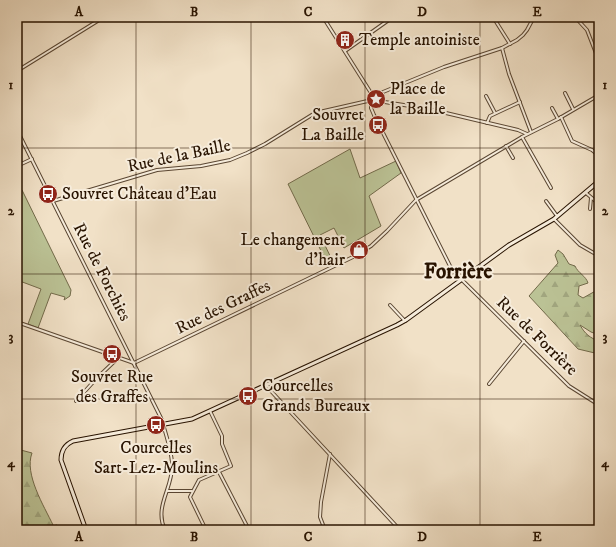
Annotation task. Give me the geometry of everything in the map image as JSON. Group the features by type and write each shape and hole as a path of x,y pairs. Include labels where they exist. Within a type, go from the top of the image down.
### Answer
{"main road":[{"path":"86,530 62,463 61,454 64,447 72,442 192,419 405,321 508,245 556,218 599,180"}],"street":[{"path":"17,71 104,17"},
{"name":"Rue de Forrière","path":"323,17 371,93 371,108 374,115 444,258 461,279 569,386 599,405"},
{"path":"345,51 393,17"},
{"path":"493,17 510,44"},
{"path":"372,100 383,92 444,67 510,44 523,35 534,17"},
{"path":"575,17 586,30 599,61"},
{"path":"502,48 509,74 531,132"},
{"path":"565,93 573,109"},
{"name":"Rue des Graffes","path":"134,363 355,256 371,246 416,200 506,146 558,119 599,95"},
{"path":"486,96 495,114"},
{"path":"372,100 429,109 518,130 527,134"},
{"name":"Rue de la Baille","path":"53,201 157,170 201,166 230,160 265,144 315,113 372,100"},
{"path":"486,123 488,118 520,102"},
{"path":"552,108 558,119"},
{"path":"561,117 572,141 592,150 599,156"},
{"name":"Rue de Forchies","path":"17,130 161,418 172,462 171,475 166,490"},
{"path":"522,137 551,188"},
{"path":"506,146 513,158"},
{"path":"17,166 32,159"},
{"path":"586,193 599,204"},
{"path":"590,209 591,198"},
{"path":"546,201 556,218 580,245 599,256"},
{"path":"390,306 405,321"},
{"path":"17,322 134,363"},
{"path":"489,384 524,341"},
{"path":"76,401 118,358"},
{"path":"267,385 400,530"},
{"path":"206,530 190,497 192,491 198,480 231,466 222,444 222,436 210,411"},
{"path":"325,530 320,517 320,502 330,454"},
{"path":"218,472 249,530"},
{"path":"165,530 161,516 162,503 166,490 192,491"}],"green space":[{"path":"350,149 360,178 396,161 401,173 369,196 381,226 344,248 334,228 320,235 334,264 329,267 288,184"},
{"path":"22,190 71,290 70,296 64,300 65,297 51,293 38,328 28,324 41,289 17,280 17,192"},
{"path":"558,250 563,254 569,264 575,266 588,283 579,286 578,295 583,298 599,289 599,335 580,325 588,335 599,341 599,354 578,349 529,296 558,263 555,255"},
{"path":"17,449 32,453 30,461 33,480 40,499 53,525 30,530 17,530"},
{"path":"57,525 59,530 30,530"}],"place":[{"name":"Temple antoiniste","path":"345,40"},
{"name":"Place de la Baille","path":"376,99"},
{"name":"Souvret La Baille","path":"378,125"},
{"name":"Souvret Château d'Eau","path":"48,194"},
{"name":"Le changement d'hair","path":"359,250"},
{"name":"Souvret Rue des Graffes","path":"112,354"},
{"name":"Courcelles Grands Bureaux","path":"248,396"},
{"name":"Courcelles Sart-Lez-Moulins","path":"156,425"}],"district":[{"name":"Forrière","path":"458,272"}]}
